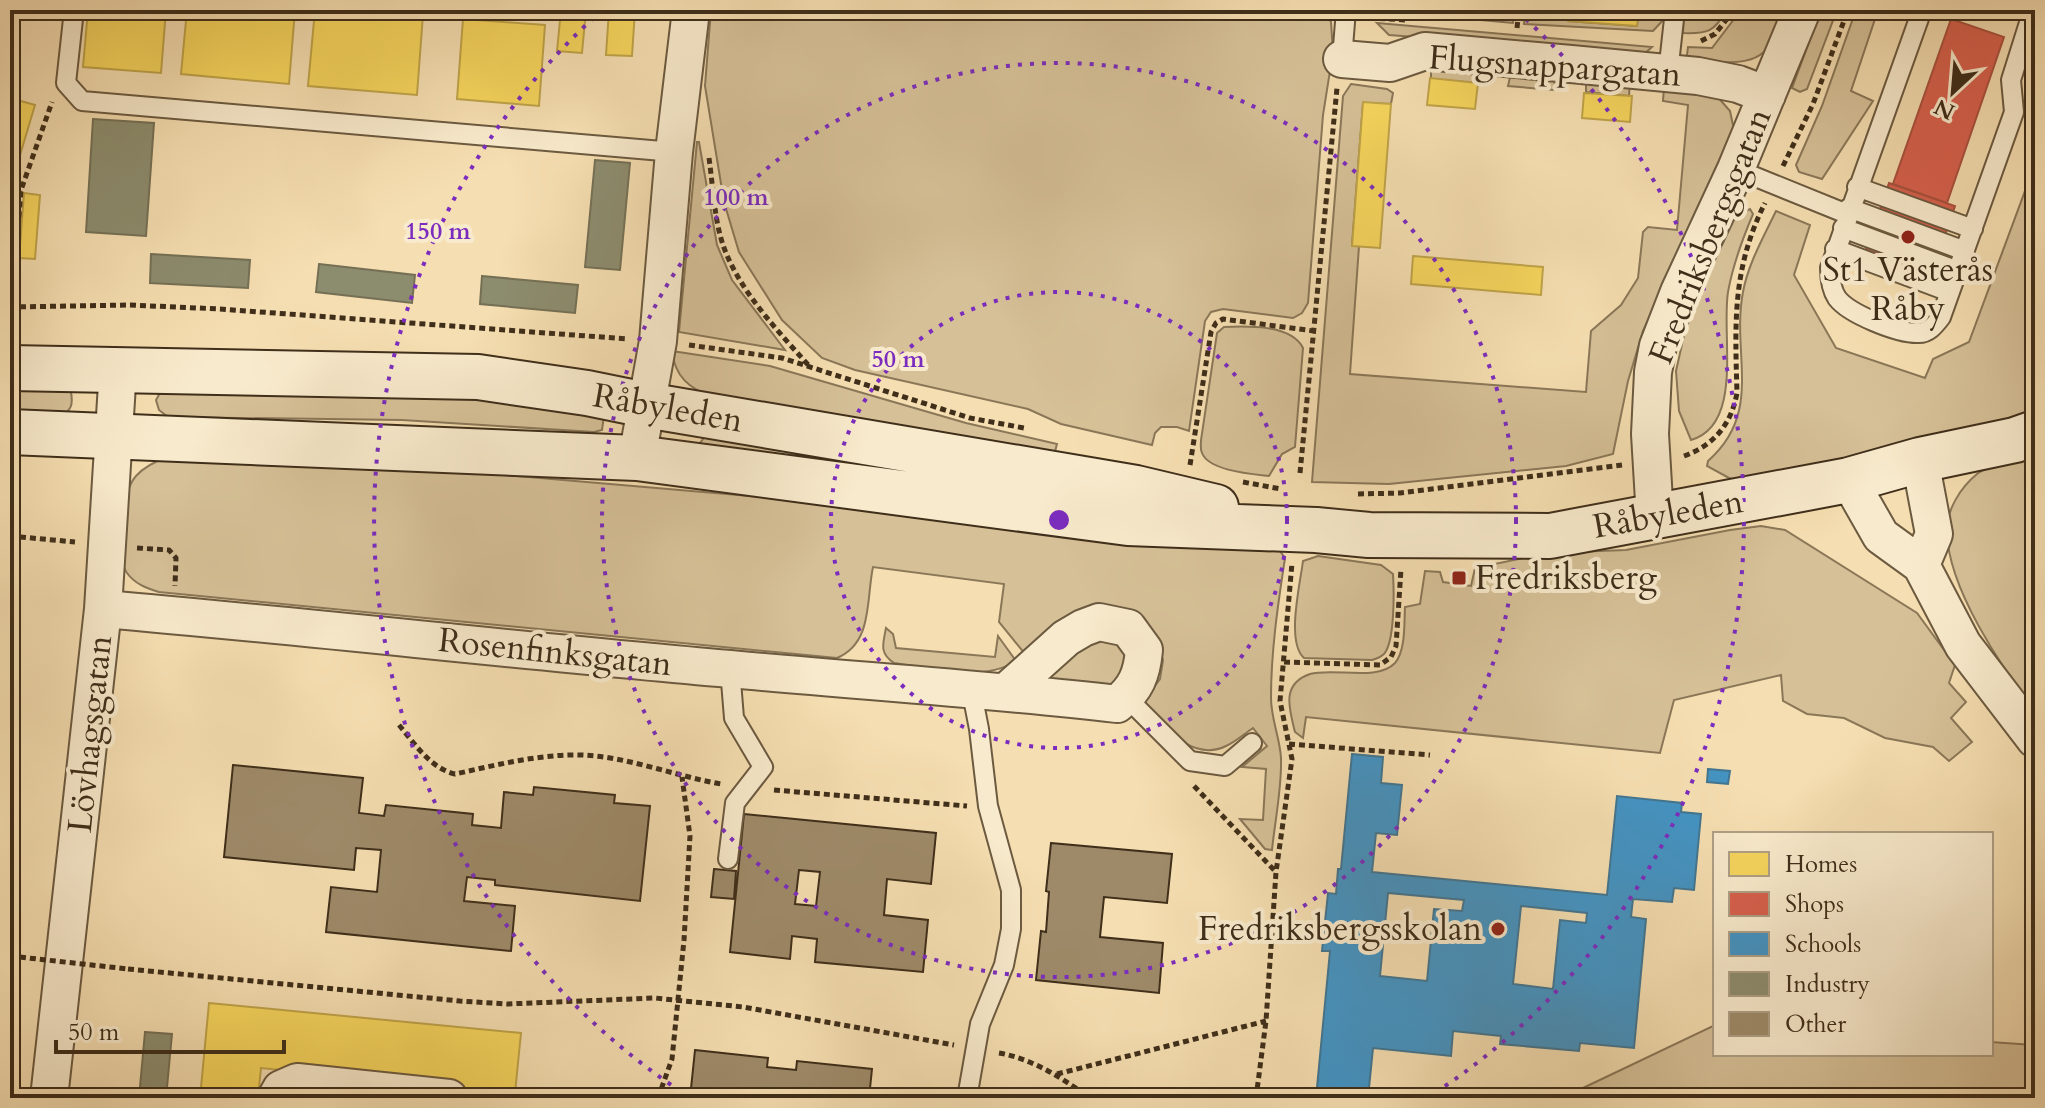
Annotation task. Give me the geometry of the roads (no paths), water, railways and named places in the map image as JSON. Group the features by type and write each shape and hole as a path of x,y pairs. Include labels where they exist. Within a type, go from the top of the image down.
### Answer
{"main road":[{"name":"Råbyleden","path":"10,368 478,377 1136,488 1304,543"},
{"name":"Råbyleden","path":"10,432 637,458 1128,523 1304,543 1369,535 1550,536 1849,480 1920,460 2028,439"}],"street":[{"path":"637,458 691,151 691,10"},
{"name":"Fredriksbergsgatan","path":"1655,518 1651,405 1658,346 1802,10"},
{"name":"Flugsnappargatan","path":"1342,59 1390,63 1425,51 1719,79 1767,95"},
{"name":"Lövhagsgatan","path":"49,1098 103,609 118,368"},
{"path":"1920,460 1934,534 1921,565"},
{"path":"1849,480 1881,536 1921,565 1963,645 2035,739"},
{"name":"Rosenfinksgatan","path":"103,609 287,624 730,669 1007,691 1117,704 1126,697"},
{"path":"1007,691 1066,638 1099,622 1128,628 1144,650 1142,673 1126,697"},
{"path":"276,1098 281,1089 297,1082 449,1098"}],"lane":[{"path":"74,10 66,83 82,101 691,151"},
{"path":"1342,59 1346,10"},
{"path":"1668,73 1675,10"},
{"path":"1922,10 1830,268 1830,283 1838,299 1851,311 1918,334 1933,328 1941,317 1973,229 2014,112 2011,80 2033,10"},
{"path":"1736,169 1958,271"},
{"path":"1857,187 1973,229"},
{"path":"1846,217 1965,251"},
{"path":"1835,249 1950,292"},
{"path":"728,859 735,803 763,767 734,718 730,669"},
{"path":"967,1098 980,1024 1004,965 1011,929 1011,890 988,806 971,688"},
{"path":"1126,697 1190,761 1225,766 1252,743"}],"place":[{"name":"St1 Västerås Råby","path":"1908,237"},
{"name":"Fredriksberg","path":"1459,578"},
{"name":"Fredriksbergsskolan","path":"1498,929"}]}
